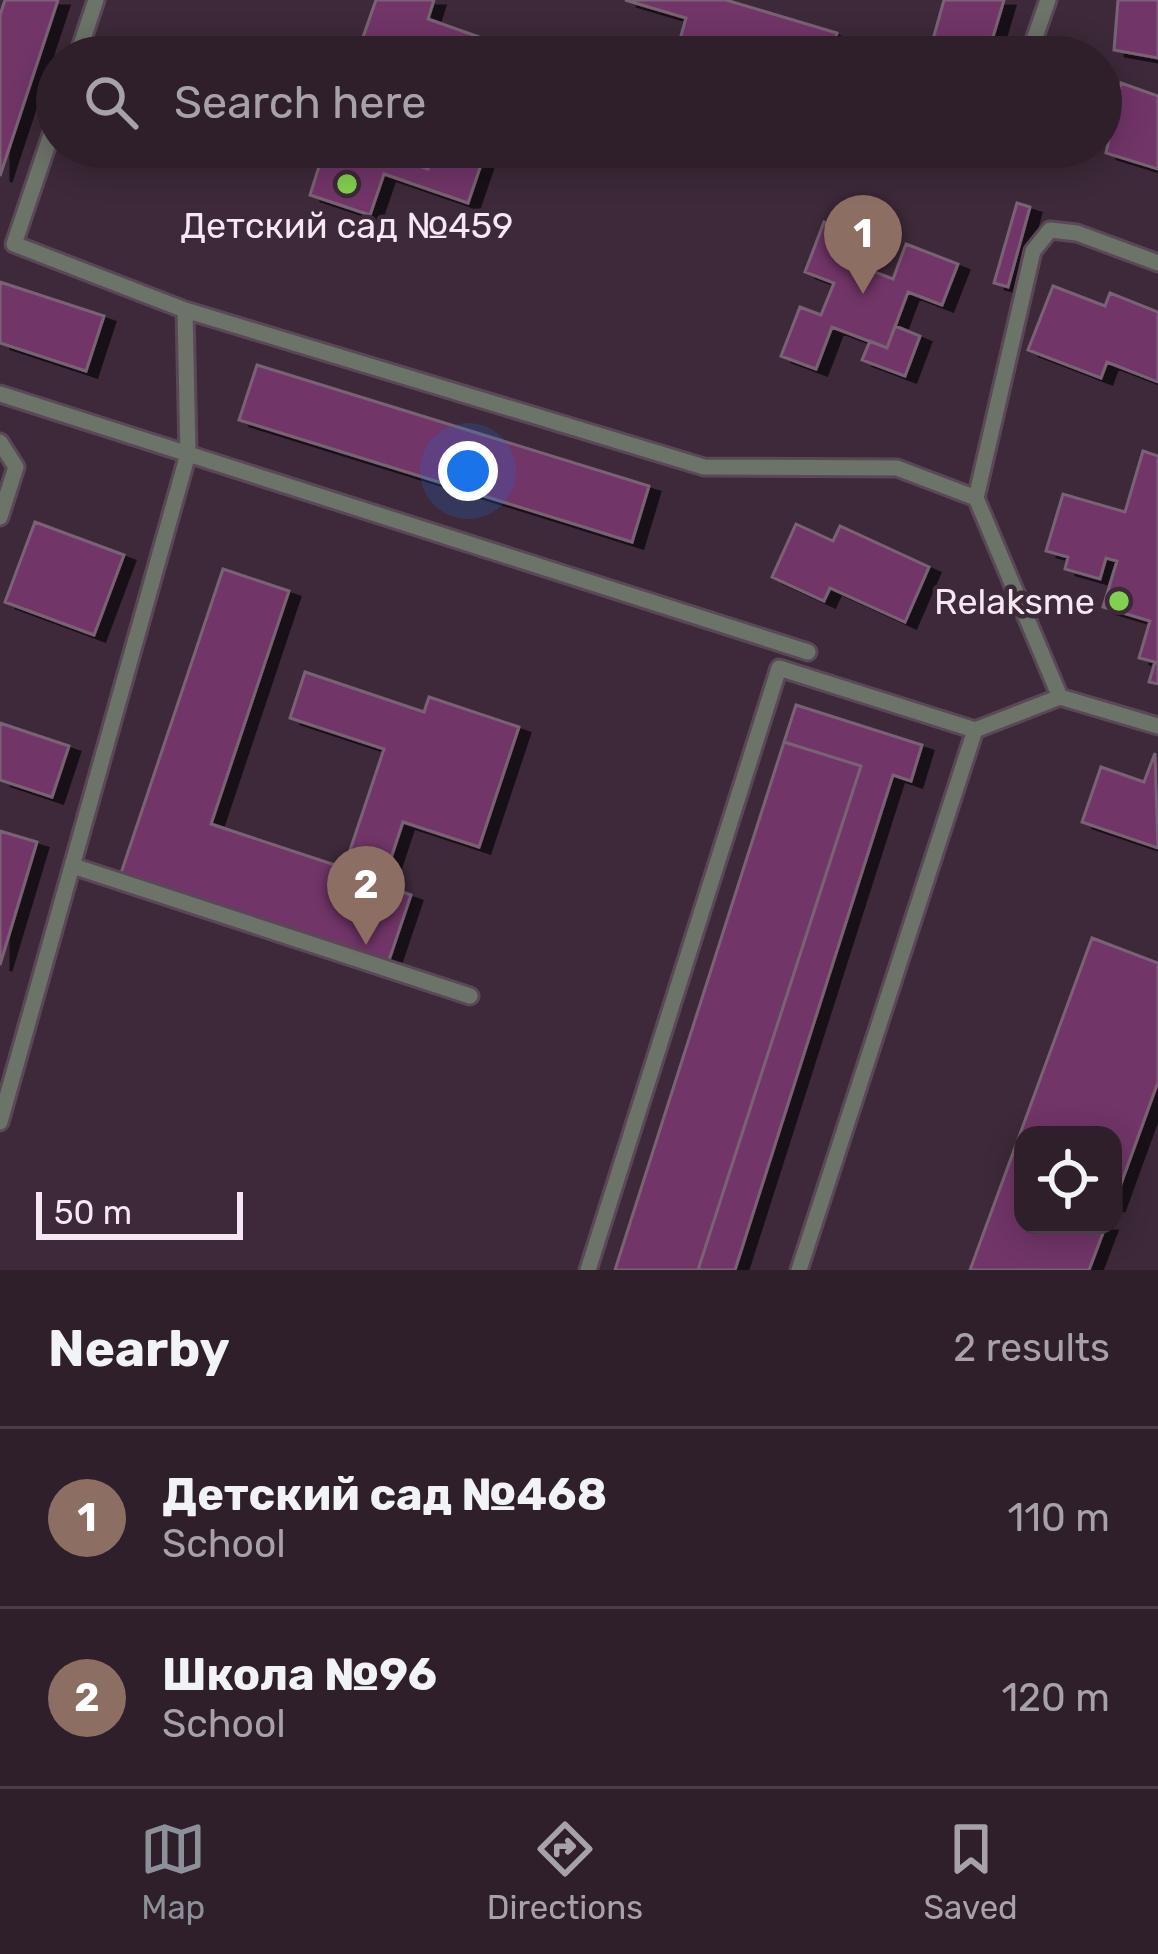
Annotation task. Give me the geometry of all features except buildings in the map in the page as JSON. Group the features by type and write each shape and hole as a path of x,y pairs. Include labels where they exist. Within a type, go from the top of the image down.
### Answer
{"lane":[{"path":"84,36 96,0"},
{"path":"1035,36 1048,0"},
{"path":"40,168 14,244 185,310 704,467 897,468 976,498"},
{"path":"1060,697 976,498 1033,251 1050,230 1077,232 1158,263"},
{"path":"0,1122 188,454 185,310"},
{"path":"0,394 808,652"},
{"path":"0,442 16,467 0,518"},
{"path":"588,1270 779,668 975,730 1060,697 1158,725"},
{"path":"799,1270 975,730"},
{"path":"74,866 470,996"}],"place":[{"name":"Детский сад №459","path":"347,184"},
{"name":"Детский сад №468","path":"863,294"},
{"name":"Relaksme","path":"1119,601"},
{"name":"Школа №96","path":"366,945"}]}
